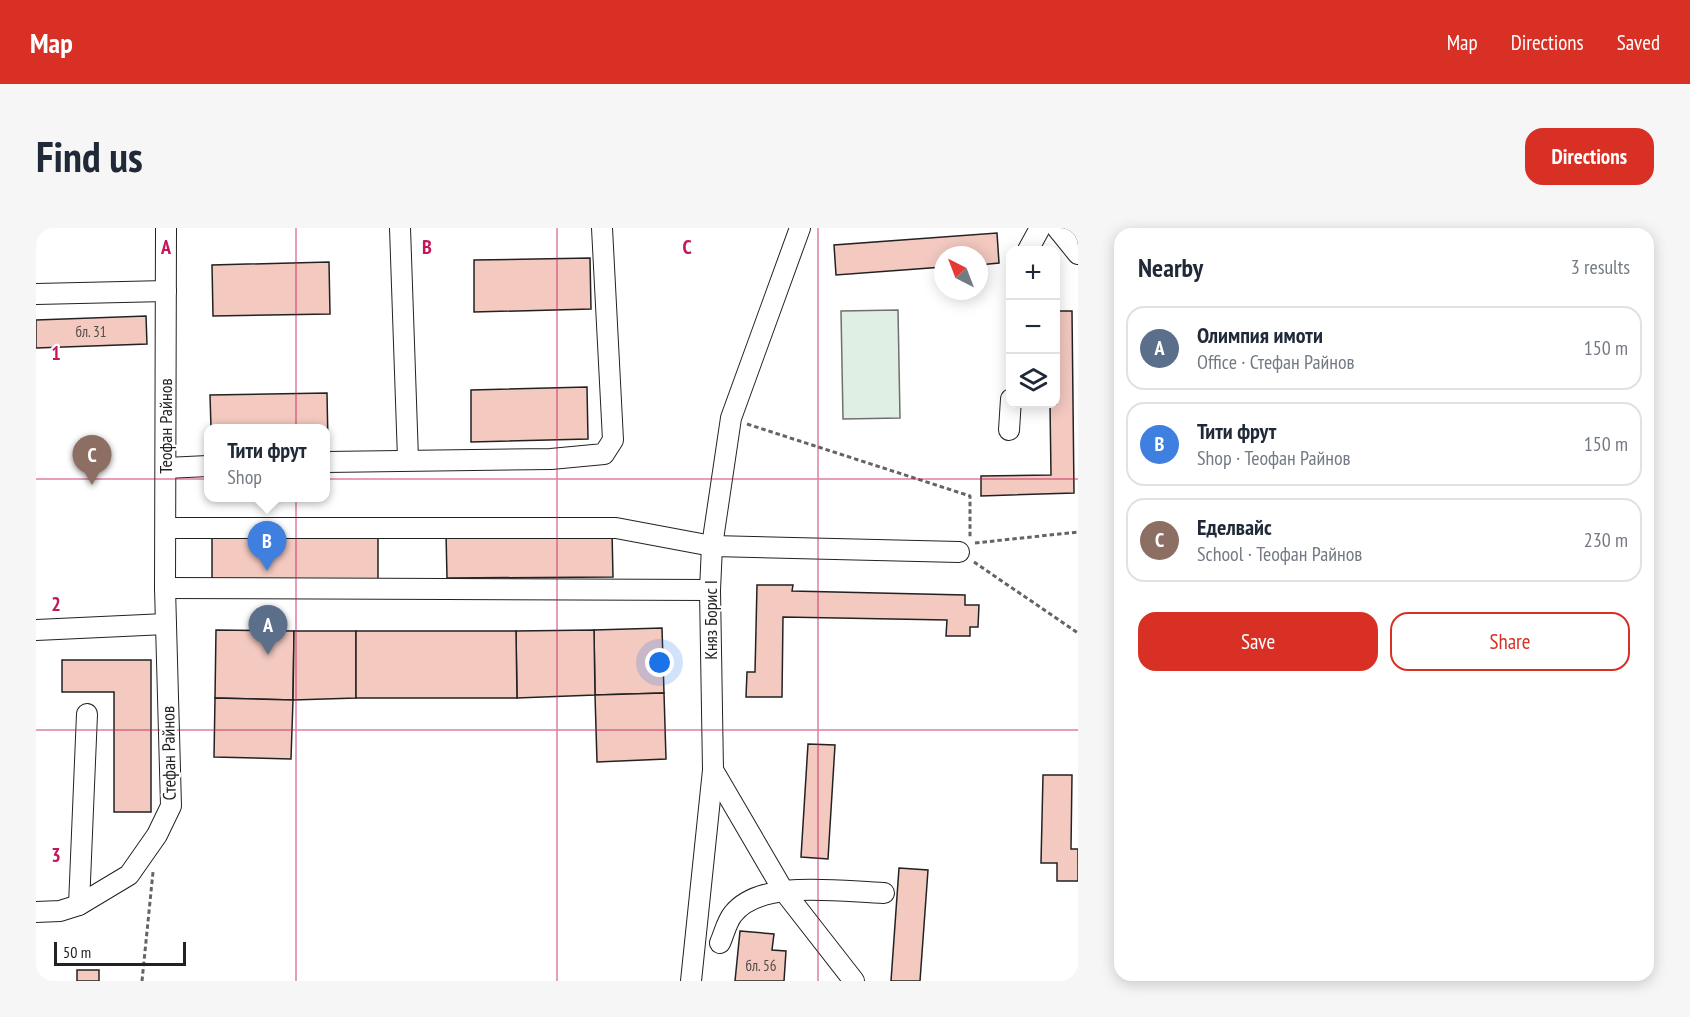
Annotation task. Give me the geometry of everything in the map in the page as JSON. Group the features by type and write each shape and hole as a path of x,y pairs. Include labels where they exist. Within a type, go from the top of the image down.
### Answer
{"street":[{"name":"Теофан Райнов","path":"166,228 166,624"},
{"path":"400,228 408,459"},
{"path":"330,462 589,457 604,454 611,447 613,440 602,228"},
{"name":"Княз Борис I","path":"800,228 731,418 712,546 710,590 713,770 783,890 854,981"},
{"path":"1030,246 1040,228"},
{"path":"1057,228 1078,254"},
{"path":"36,294 166,291"},
{"path":"1010,430 1011,408"},
{"path":"166,468 204,466"},
{"path":"166,528 616,528 712,546 959,552"},
{"path":"165,588 710,590"},
{"path":"36,630 166,624"},
{"name":"Стефан Райнов","path":"36,912 60,911 79,905 129,875 157,835 171,807 166,624"},
{"path":"79,905 87,714"},
{"path":"691,981 713,770"},
{"path":"720,943 733,914 752,898 783,890 884,893"}],"path":[{"path":"731,418 970,496 969,543 1078,532"},
{"path":"959,552 1078,633"},
{"path":"142,981 154,869"}],"green space":[{"path":"898,310 900,418 843,419 841,311"}],"building":[{"path":"997,233 999,263 988,264 988,246 934,246 934,268 836,275 834,245"},
{"path":"590,258 591,309 474,312 474,260"},
{"path":"329,262 330,314 213,316 212,265"},
{"path":"1060,311 1072,311 1074,493 981,496 981,476 1051,475 1050,408 1060,408"},
{"path":"146,316 147,344 36,348 36,320"},
{"path":"587,387 588,439 471,442 471,390"},
{"path":"327,393 328,424 211,424 210,395"},
{"path":"612,531 613,577 447,578 446,533"},
{"path":"378,533 378,581 212,583 212,535"},
{"path":"757,585 793,585 792,591 965,595 965,605 979,605 978,627 970,627 970,636 946,636 947,620 783,617 782,697 746,697 747,672 755,672"},
{"path":"662,628 664,693 595,695 594,630"},
{"path":"216,630 294,631 293,700 215,698"},
{"path":"594,630 595,695 517,698 516,631"},
{"path":"294,631 356,631 356,698 293,700"},
{"path":"356,631 516,631 517,698 356,698"},
{"path":"62,660 151,660 151,812 114,812 114,692 62,692"},
{"path":"664,693 666,759 597,762 595,695"},
{"path":"215,698 293,700 291,759 214,757"},
{"path":"808,744 835,745 828,859 801,857"},
{"path":"1043,775 1072,775 1071,849 1078,849 1078,881 1057,881 1057,863 1041,863"},
{"path":"899,868 928,870 920,981 891,981"},
{"path":"740,931 774,934 772,950 786,951 784,981 735,981"},
{"path":"77,970 99,970 99,981 77,981"}],"place":[{"name":"Еделвайс","path":"92,485"},
{"name":"Тити фрут","path":"267,571"},
{"name":"Олимпия имоти","path":"268,655"}]}
